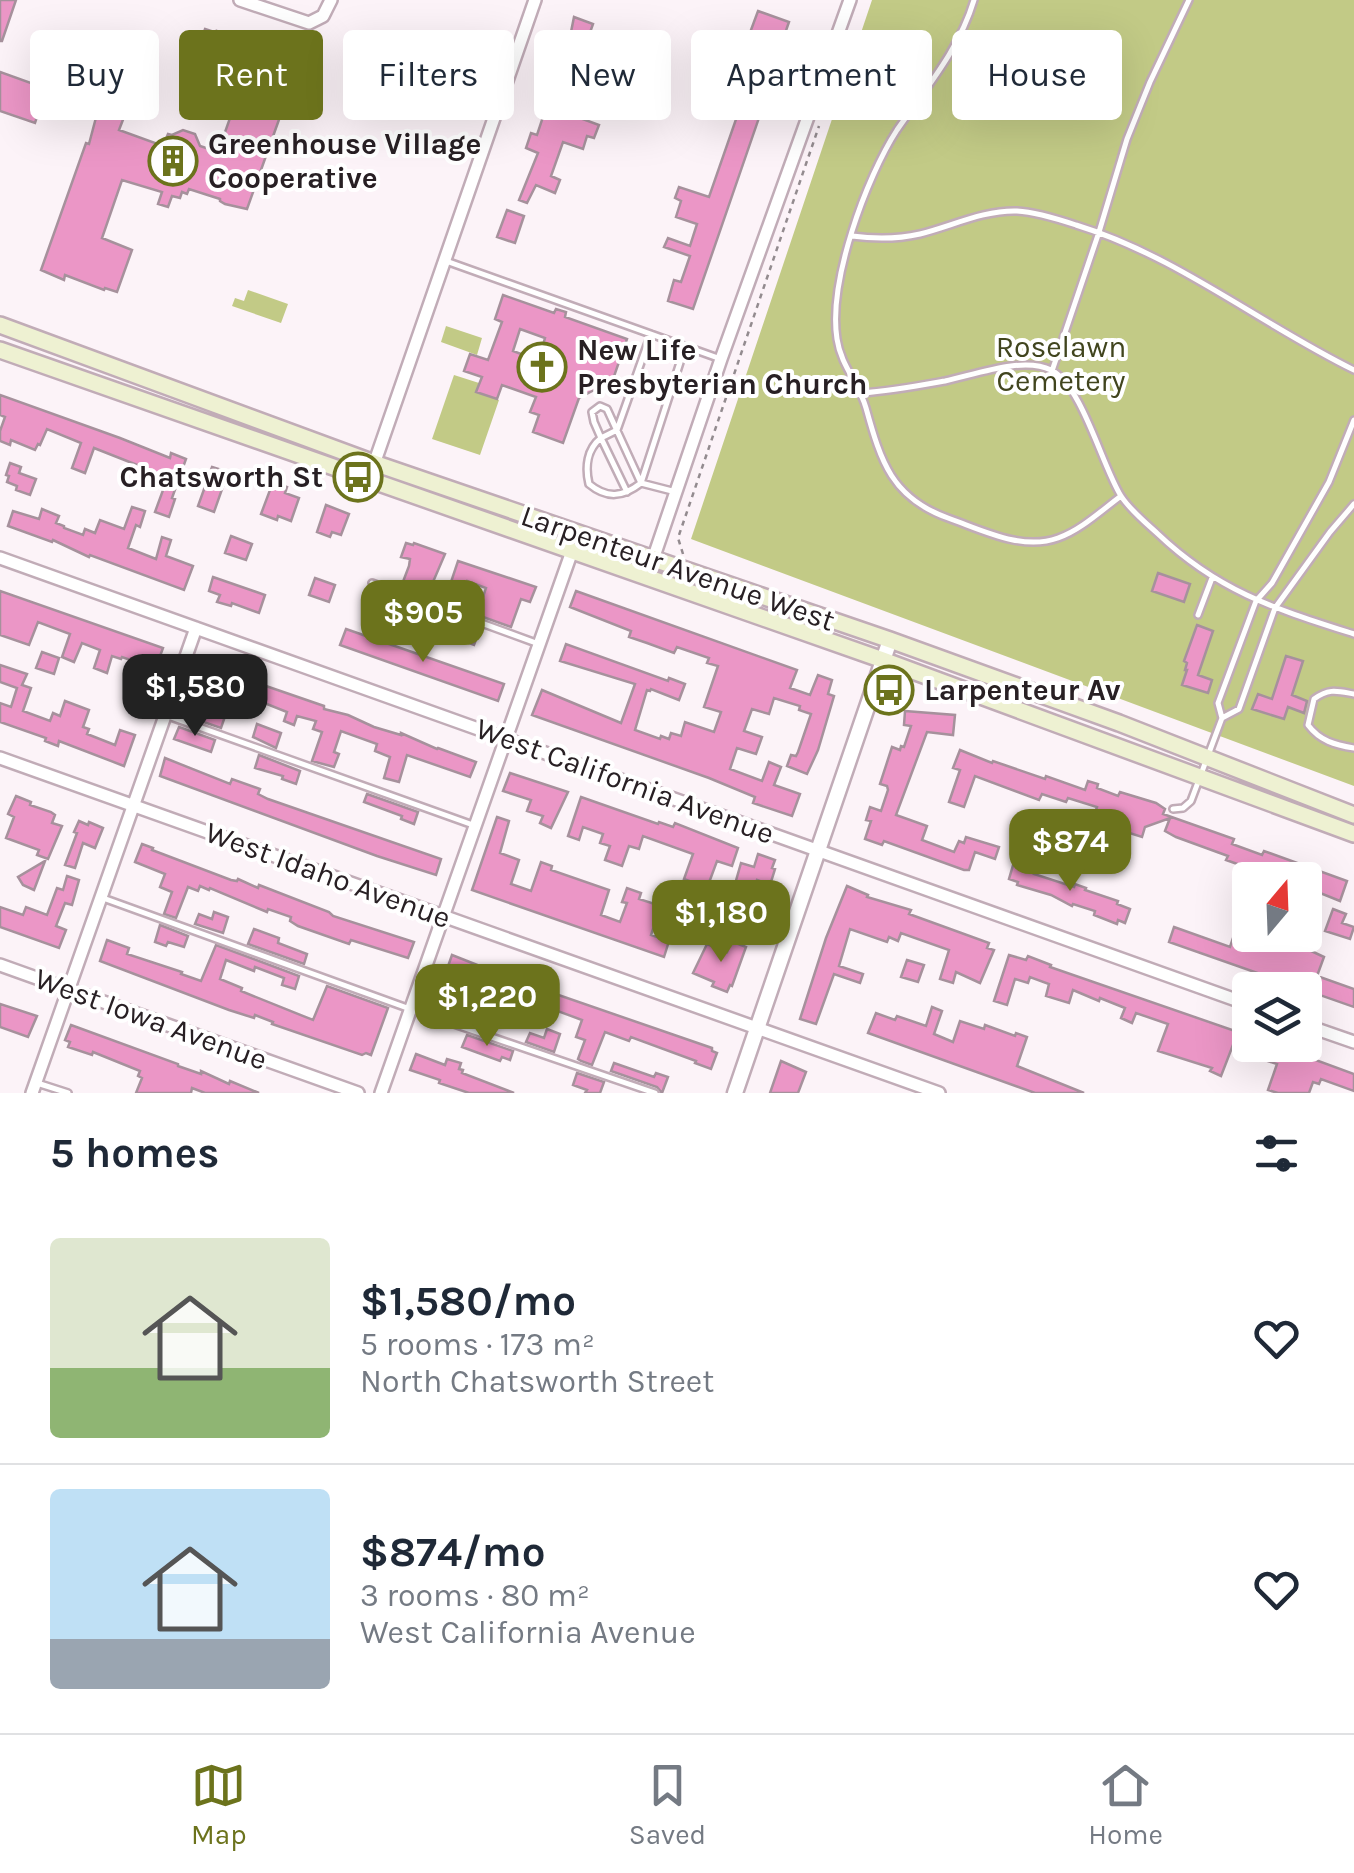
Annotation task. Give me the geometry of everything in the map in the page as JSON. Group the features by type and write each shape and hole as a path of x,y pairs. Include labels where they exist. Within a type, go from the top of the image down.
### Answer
{"main road":[{"name":"Larpenteur Avenue West","path":"0,325 572,551 883,660 1354,834"},
{"name":"Larpenteur Avenue West","path":"0,350 890,640 1209,757 1354,815"}],"street":[{"path":"240,0 301,22 323,16 331,0"},
{"path":"371,471 535,0"},
{"path":"647,578 850,0"},
{"path":"380,1093 572,551"},
{"name":"West California Avenue","path":"0,558 1232,999"},
{"path":"34,1088 196,628"},
{"path":"735,1093 890,640"},
{"name":"West Idaho Avenue","path":"0,758 938,1093"},
{"name":"West Iowa Avenue","path":"0,965 358,1093"},
{"path":"1322,1030 1354,1042"}],"lane":[{"path":"974,0 952,52 874,168 841,277 835,315 837,342 844,365 862,393 886,467 901,490 917,503 942,516 1014,540 1037,543 1060,538 1121,496"},
{"path":"1052,370 1127,138 1189,0"},
{"path":"852,236 873,239 917,234 986,215 1018,211 1054,218 1099,232 1178,268 1296,340 1354,370"},
{"path":"444,260 721,359"},
{"path":"651,334 618,430 594,444 589,456 589,484 602,492 615,496 641,484 685,347"},
{"path":"862,393 892,391 1004,368 1031,365 1052,370 1083,412 1121,496 1171,546 1212,578 1256,600 1354,634"},
{"path":"627,492 592,416 600,406 608,408 641,484"},
{"path":"1173,809 1183,808 1191,801 1222,718 1218,703 1256,600 1272,583 1329,482 1354,420"},
{"path":"641,484 676,492"},
{"path":"1222,718 1239,709 1275,608 1354,504"},
{"path":"1198,615 1212,578"},
{"path":"372,583 539,644"},
{"path":"1354,694 1323,692 1314,699 1308,726 1324,740 1354,748"},
{"path":"166,715 476,826"},
{"path":"100,896 655,1093"},
{"path":"34,1088 68,1093"}],"path":[{"path":"684,555 678,538 821,120"}],"green space":[{"name":"Roselawn Cemetery","path":"872,0 1354,0 1354,786 691,539 832,120 932,120 932,30 862,30"},
{"path":"248,290 288,304 281,323 232,306 235,298 244,301"},
{"path":"446,326 482,338 477,355 441,342"},
{"path":"454,375 479,383 476,392 499,400 480,455 432,439"}],"building":[{"path":"0,0 16,0 2,41 0,41"},
{"path":"758,11 789,22 786,30 751,30"},
{"path":"574,17 593,24 591,30 571,30"},
{"path":"0,72 30,83 30,120 36,120 35,123 0,111"},
{"name":"Greenhouse Village Cooperative","path":"95,120 123,120 119,130 163,146 168,134 183,130 195,134 200,146 218,152 229,120 279,120 247,209 189,189 180,198 172,196 168,207 158,204 162,192 122,180 102,238 132,250 117,292 65,275 64,280 41,270"},
{"path":"542,120 585,120 599,125 594,138 587,136 583,149 563,142 551,176 560,180 555,193 536,185 527,203 519,200 538,153 526,148 531,133 537,135"},
{"path":"736,120 758,120 693,309 668,301 674,280 681,282 690,256 664,247 668,238 690,246 697,224 676,217 681,201 675,198 679,187 709,197"},
{"path":"507,210 524,216 515,243 497,237"},
{"name":"New Life Presbyterian Church","path":"503,295 554,313 556,309 566,312 565,317 627,339 611,385 600,381 598,388 579,398 563,443 533,432 539,415 530,412 536,397 502,385 497,399 476,392 482,377 464,371 470,354 488,360 502,322 495,319","holes":["520,329 545,338 543,345 550,365 513,351"]},
{"path":"0,395 170,458 171,453 186,459 169,517 155,512 166,482 158,479 160,474 94,448 85,473 72,468 81,443 47,429 35,450 11,440 10,445 0,441 5,417 0,415"},
{"path":"10,463 21,467 19,473 36,479 30,495 7,482"},
{"path":"212,467 227,475 214,512 198,506"},
{"path":"273,482 287,487 285,493 299,498 291,521 261,514"},
{"path":"326,505 349,514 341,535 332,532 330,537 317,532"},
{"path":"132,507 145,511 128,548 156,559 162,537 171,540 166,556 193,566 184,590 8,526 13,511 39,519 42,509 59,516 56,523 83,535 85,529 95,533 100,520 124,529"},
{"path":"231,536 252,544 246,560 225,553"},
{"path":"406,543 445,554 427,596 401,587 410,559 401,557"},
{"path":"458,561 536,587 530,602 521,599 511,627 444,603","holes":["467,581 486,588 479,609 458,602"]},
{"path":"1158,573 1190,584 1184,602 1152,591"},
{"path":"213,577 265,595 259,613 217,602 220,595 209,591"},
{"path":"315,578 335,585 329,602 309,595"},
{"path":"0,591 163,648 149,686 135,681 142,664 112,656 107,673 94,668 100,650 82,643 74,662 62,657 70,634 38,622 29,645 0,635"},
{"path":"576,591 797,670 790,688 810,695 818,675 832,680 828,694 834,696 807,774 787,766 791,755 798,752 811,714 774,698 769,714 752,709 744,731 762,737 756,754 737,748 730,769 762,781 769,762 781,767 774,785 800,794 792,816 753,803 755,797 709,778 532,715 542,690 621,723 635,684 560,661 566,644 685,684 679,700 647,690 635,730 669,739 671,733 681,736 685,722 714,732 721,712 704,707 718,666 707,663 709,658 677,647 674,653 629,637 631,631 570,607"},
{"path":"385,598 422,608 414,628 405,624 406,620 380,610"},
{"path":"440,614 480,629 474,645 434,632"},
{"path":"1197,625 1213,631 1198,675 1212,680 1208,693 1182,685 1187,670 1184,661"},
{"path":"346,629 504,684 498,701 340,645"},
{"path":"42,652 59,658 54,674 36,668"},
{"path":"1286,656 1303,661 1292,695 1307,701 1304,713 1288,707 1284,719 1252,709 1258,694 1272,699"},
{"path":"199,663 476,762 470,777 407,755 399,782 384,778 390,757 375,751 377,744 341,731 334,767 312,761 322,732 313,729 316,721 297,716 294,725 284,721 287,712 242,694 233,693 221,728 183,715 197,680 193,678"},
{"path":"0,665 27,674 22,685 31,688 23,711 50,721 53,713 60,716 65,701 89,710 83,727 89,729 87,734 115,745 120,730 135,735 124,766 59,741 58,746 0,722 0,703 11,707 17,688 0,682"},
{"path":"905,711 955,715 953,735 927,732 896,815 927,826 922,840 954,852 966,837 999,847 995,859 975,852 969,870 964,870 884,841 882,845 865,839 871,821 866,820 870,807 881,811 888,790 880,784 892,747 904,747 911,726 904,725"},
{"path":"257,724 281,733 276,748 253,737"},
{"path":"179,727 215,740 211,752 174,739"},
{"path":"960,750 1085,790 1088,781 1118,796 1120,792 1156,803 1165,809 1163,814 1234,839 1232,844 1294,862 1232,862 1226,860 1228,856 1165,831 1170,818 1145,827 1142,837 1114,828 1111,836 1091,824 1097,807 1042,794 1039,800 975,776 964,807 949,802 960,770 953,768"},
{"path":"259,755 300,771 296,784 255,768"},
{"path":"165,758 230,784 232,779 260,789 258,794 268,799 441,859 436,875 160,776"},
{"path":"510,773 568,792 551,828 540,823 543,816 527,811 531,800 503,791"},
{"path":"367,794 418,812 414,824 364,802"},
{"path":"16,796 51,812 55,815 52,823 62,826 48,859 37,855 39,850 6,838 14,817 8,814"},
{"path":"581,797 658,824 673,827 675,823 738,848 732,866 717,861 707,888 684,879 693,854 643,836 639,849 629,846 622,866 605,860 610,846 600,843 603,834 583,827 579,840 568,836"},
{"path":"497,817 509,821 500,853 519,860 511,884 531,891 541,862 552,866 551,870 609,890 601,915 620,922 627,903 622,902 627,888 641,893 639,899 661,906 651,935 669,941 664,957 472,890"},
{"path":"79,821 103,828 95,848 83,843 75,868 65,865"},
{"path":"142,844 231,880 258,888 259,885 333,916 414,942 408,958 351,940 349,944 298,926 290,921 291,917 268,909 267,912 200,886 198,891 188,887 176,918 164,914 172,892 160,887 165,874 135,862"},
{"path":"758,854 775,860 775,869 770,885 757,880 745,928 714,918 728,889 733,891 741,863 754,867"},
{"path":"45,861 34,890 23,885 18,877"},
{"path":"1014,862 1036,870 1034,874 1074,887 1075,884 1118,901 1117,904 1130,909 1125,923 1118,920 1117,924 1094,915 1095,911 1017,885 1009,879"},
{"path":"1322,872 1347,881 1340,901 1322,894"},
{"path":"67,876 79,880 72,905 65,903 56,926 66,930 59,948 0,927 0,907 23,915 26,907 47,915 57,888 63,890"},
{"path":"847,886 989,943 987,948 994,950 980,983 956,972 953,983 940,979 949,950 901,933 898,941 889,937 887,942 850,929 839,966 863,974 860,983 834,974 816,1024 800,1019"},
{"path":"1333,909 1346,914 1342,923 1354,927 1350,939 1325,931"},
{"path":"214,912 228,917 223,933 195,924 199,914 212,919"},
{"path":"160,925 188,936 184,947 155,942"},
{"path":"1174,927 1230,947 1232,941 1232,952 1313,952 1324,957 1318,972 1254,972 1169,942"},
{"path":"254,929 307,954 304,964 248,944"},
{"path":"107,940 129,948 127,954 201,981 216,945 299,976 295,989 282,985 284,978 226,960 220,979 313,1020 327,986 388,1008 371,1055 362,1055 100,961"},
{"path":"731,941 746,947 727,992 693,973 707,944 727,952"},
{"path":"452,955 712,1048 717,1053 711,1069 631,1037 629,1041 605,1032 592,1065 581,1061 578,1059 585,1040 576,1037 582,1020 547,1007 544,1015 531,1011 533,1005 446,972"},
{"path":"1009,955 1026,960 1028,956 1232,1030 1232,1048 1221,1076 1210,1071 1212,1068 1158,1051 1168,1024 1136,1013 1132,1023 1121,1018 1125,1008 1073,990 1069,1003 1046,996 1049,984 1030,977 1028,983 1015,979 1007,1005 994,1001"},
{"path":"907,960 924,965 918,982 901,977"},
{"path":"1322,978 1354,989 1354,1007 1322,996"},
{"path":"0,1004 37,1016 28,1037 0,1027"},
{"path":"932,1007 942,1011 934,1034 953,1042 960,1021 1027,1037 1017,1066 1084,1093 1035,1093 868,1033 876,1013 926,1026"},
{"path":"71,1025 259,1093 205,1093 192,1088 191,1093 136,1093 142,1078 138,1076 140,1071 93,1052 92,1055 68,1047 70,1042 65,1040"},
{"path":"547,1029 560,1034 554,1052 526,1042 530,1033 544,1038"},
{"path":"467,1035 513,1051 510,1060 502,1057 500,1061 462,1047"},
{"path":"416,1054 445,1065 447,1059 461,1063 462,1073 514,1093 469,1093 439,1083 440,1080 410,1070"},
{"path":"781,1061 806,1072 798,1093 770,1093"},
{"path":"1271,1062 1321,1062 1354,1074 1354,1091 1321,1079 1319,1084 1313,1082 1309,1093 1268,1090 1277,1064"},
{"path":"614,1063 654,1077 656,1073 668,1077 662,1093 657,1087 611,1071"},
{"path":"577,1073 604,1082 600,1093 585,1093 587,1090 573,1085"}],"place":[{"name":"Greenhouse Village Cooperative","path":"173,161"},
{"name":"New Life Presbyterian Church","path":"542,367"},
{"name":"Chatsworth St","path":"358,477"},
{"name":"Larpenteur Av","path":"889,690"}]}
